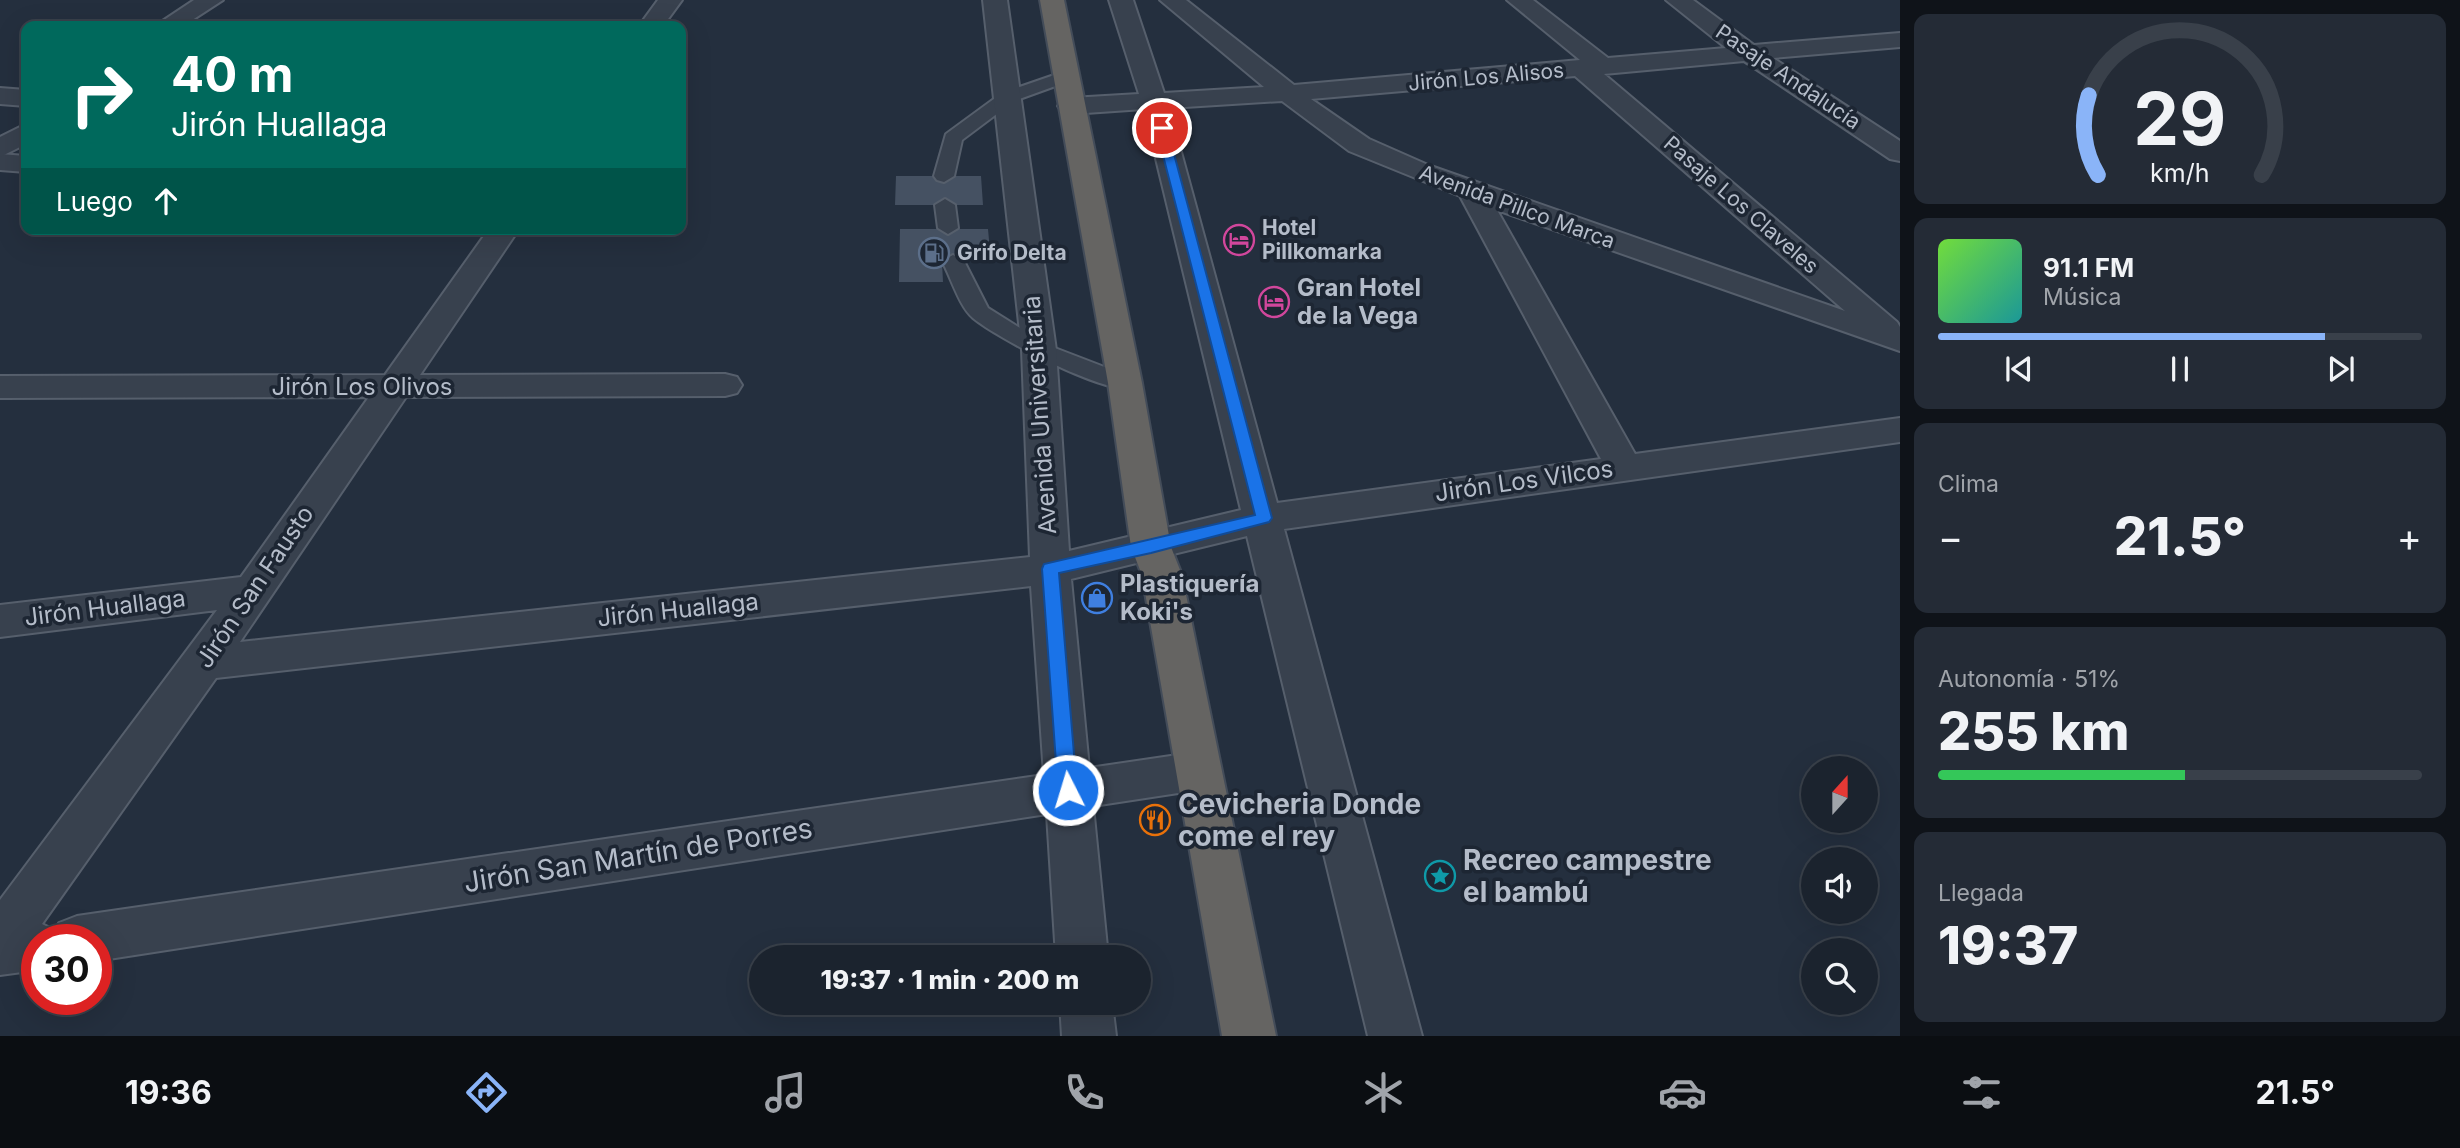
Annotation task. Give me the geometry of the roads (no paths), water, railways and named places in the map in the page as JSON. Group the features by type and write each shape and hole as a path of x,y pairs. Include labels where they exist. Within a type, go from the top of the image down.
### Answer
{"highway":[{"path":"1052,0 1125,383 1151,547 1162,575 1249,1036"}],"street":[{"path":"655,21 670,0"},
{"name":"Avenida Universitaria","path":"995,0 1039,350 1050,569 1081,945"},
{"path":"1121,0 1155,103 1264,518 1395,1036"},
{"name":"Avenida Pillco Marca","path":"1172,0 1288,93 1360,145 1472,191 1900,341"},
{"name":"Pasaje Los Claveles","path":"1518,0 1900,341"},
{"name":"Pasaje Andalucía","path":"1678,0 1750,54 1899,151"},
{"path":"177,21 215,1"},
{"path":"200,21 215,1"},
{"name":"Jirón Los Alisos","path":"1068,91 1155,103 1900,40"},
{"path":"0,96 21,98"},
{"path":"0,126 21,113"},
{"path":"0,149 21,135"},
{"path":"0,162 21,164"},
{"path":"1472,191 1624,467"},
{"name":"Jirón San Fausto","path":"0,941 203,663 391,388 501,235"},
{"name":"Jirón Los Olivos","path":"0,387 724,385"},
{"name":"Jirón Los Vilcos","path":"1151,547 1264,518 1900,430"},
{"name":"Jirón Huallaga","path":"203,663 1050,569 1151,547"},
{"name":"Jirón Huallaga","path":"0,621 251,591"},
{"name":"Jirón San Martín de Porres","path":"112,935 1198,771"},
{"path":"0,951 21,948"},
{"path":"1087,1015 1089,1036"}],"lane":[{"path":"944,176 953,138 1008,97 1068,91"},
{"path":"944,205 948,228"},
{"path":"953,261 979,312 1039,350 1125,383"}],"place":[{"name":"Hotel Pillkomarka","path":"1239,240"},
{"name":"Grifo Delta","path":"934,253"},
{"name":"Gran Hotel de la Vega","path":"1274,302"},
{"name":"Plastiquería Koki's","path":"1097,598"},
{"name":"Cevicheria Donde come el rey","path":"1155,820"},
{"name":"Recreo campestre el bambú","path":"1440,876"}]}
